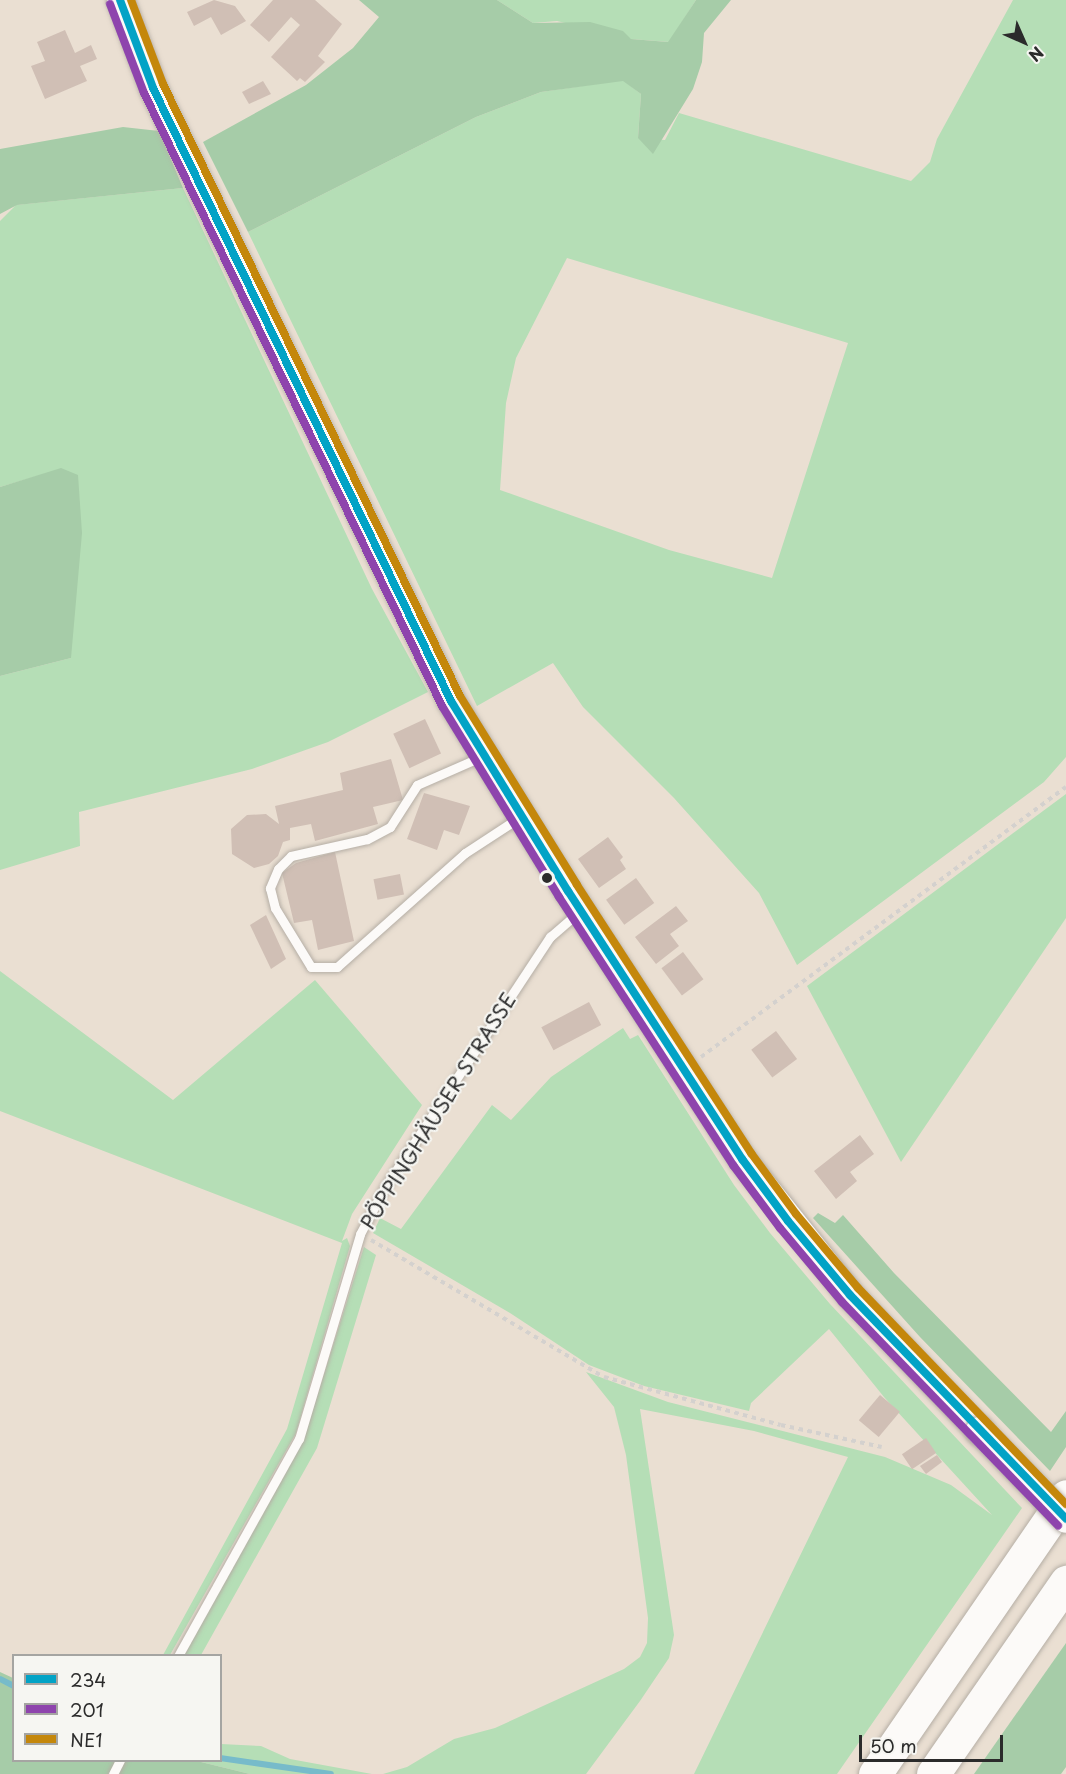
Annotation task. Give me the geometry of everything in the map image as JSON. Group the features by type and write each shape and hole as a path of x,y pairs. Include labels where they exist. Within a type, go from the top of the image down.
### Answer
{"highway":[{"path":"875,1774 1066,1496"},
{"path":"933,1774 1066,1582"}],"street":[{"path":"120,0 153,88 451,701 484,756 684,1070 788,1221 850,1295 1066,1519"}],"lane":[{"path":"484,756 417,785 390,827 367,839 291,856 278,869 270,888 275,908 311,967 337,968 465,853 522,816"},
{"name":"PÖPPINGHÄUSER STRASSE","path":"179,1654 299,1439 360,1234 385,1188 550,937 581,911"}],"path":[{"path":"684,1070 1066,788"},
{"path":"360,1234 458,1287 604,1377 781,1425 882,1446"}],"green space":[{"path":"359,0 497,0 533,23 590,22 623,31 631,39 668,42 696,0 731,0 704,33 702,62 693,89 653,154 638,138 641,94 623,81 541,92 476,117 248,232 203,142 306,85 353,48 379,17"},
{"path":"497,0 696,0 669,42 631,39 557,21 533,23"},
{"path":"1013,0 1066,0 1066,757 1044,782 797,965 759,893 674,798 583,707 553,663 477,706 248,232 476,117 541,92 623,80 641,94 638,138 665,140 679,113 911,181 930,162 937,139","holes":["567,258 848,343 772,578 669,550 500,490 506,403 516,358"]},
{"path":"123,127 159,131 183,188 17,205 0,214 0,149"},
{"path":"183,188 372,589 428,692 328,742 252,769 79,812 80,846 0,870 0,676 71,658 61,469 0,487 0,221 16,205"},
{"path":"61,468 78,475 82,533 71,658 0,676 0,487"},
{"path":"1066,794 1066,918 901,1162 807,986"},
{"path":"0,971 173,1100 315,980 422,1105 352,1214 342,1241 347,1238 350,1246 296,1433 171,1654 164,1654 287,1429 342,1243 0,1111"},
{"path":"623,1028 630,1039 638,1035 734,1185 770,1233 830,1304 1022,1508 837,1774 694,1774 848,1457 754,1431 640,1409 674,1635 669,1658 640,1701 586,1774 383,1774 407,1767 454,1739 495,1728 624,1669 640,1657 647,1643 648,1618 626,1455 614,1407 586,1372 668,1402 885,1457 951,1485 992,1515 884,1397 829,1329 751,1403 749,1411 644,1386 589,1365 510,1313 373,1233 380,1218 401,1229 492,1105 511,1120 551,1077"},
{"path":"818,1213 835,1223 843,1215 894,1273 1051,1432 1066,1411 1066,1447 1050,1471 920,1337 813,1218"},
{"path":"364,1247 376,1255 317,1448 202,1654 184,1654 304,1438"},
{"path":"1066,1643 1066,1767 1061,1774 974,1774"},
{"path":"0,1672 12,1678 12,1762 201,1762 250,1774 0,1774"},
{"path":"222,1744 261,1746 290,1759 372,1774 250,1774 201,1762 222,1762"}],"building":[{"path":"214,0 235,6 246,21 221,35 211,17 194,26 187,12"},
{"path":"273,0 315,0 342,24 318,56 325,62 305,82 300,78 297,81 271,57 300,25 291,17 269,42 250,25"},
{"path":"65,30 75,53 91,45 97,59 80,66 87,81 45,99 31,66 45,61 37,42"},
{"path":"263,81 271,94 249,104 242,92"},
{"path":"425,719 441,753 409,768 393,734"},
{"path":"391,759 403,800 373,807 378,824 315,841 311,824 290,828 290,840 283,842 278,856 269,864 254,868 232,854 231,829 247,815 266,814 279,824 275,806 343,790 340,773"},
{"path":"424,793 470,806 459,835 444,830 437,850 407,839"},
{"path":"608,837 623,857 620,860 626,869 599,888 578,859"},
{"path":"335,852 354,941 318,950 312,920 294,923 282,873 296,863"},
{"path":"400,874 404,895 378,900 373,879"},
{"path":"636,878 654,903 624,925 606,900"},
{"path":"676,906 688,921 670,934 679,946 656,964 635,937"},
{"path":"266,915 286,959 271,969 250,925"},
{"path":"683,952 703,979 682,995 661,968"},
{"path":"589,1002 601,1025 554,1050 541,1027"},
{"path":"776,1031 797,1059 772,1078 751,1050"},
{"path":"860,1135 874,1154 850,1172 857,1181 836,1199 814,1171"},
{"path":"880,1395 900,1412 879,1437 859,1420"},
{"path":"926,1438 936,1453 912,1469 902,1454"},
{"path":"937,1455 942,1462 926,1474 920,1466"}],"waterway":[{"path":"0,1679 12,1685"},
{"path":"222,1758 331,1774"}],"transit line":[{"name":"234","path":"120,0 153,88 451,701 568,891 742,1159 788,1221 850,1295 1066,1519"},
{"name":"NE1","path":"131,0 163,84 460,696 577,885 751,1153 796,1214 858,1288 1066,1504"},
{"name":"201","path":"110,4 144,93 442,706 559,897 733,1165 780,1228 842,1302 1058,1526"}]}
